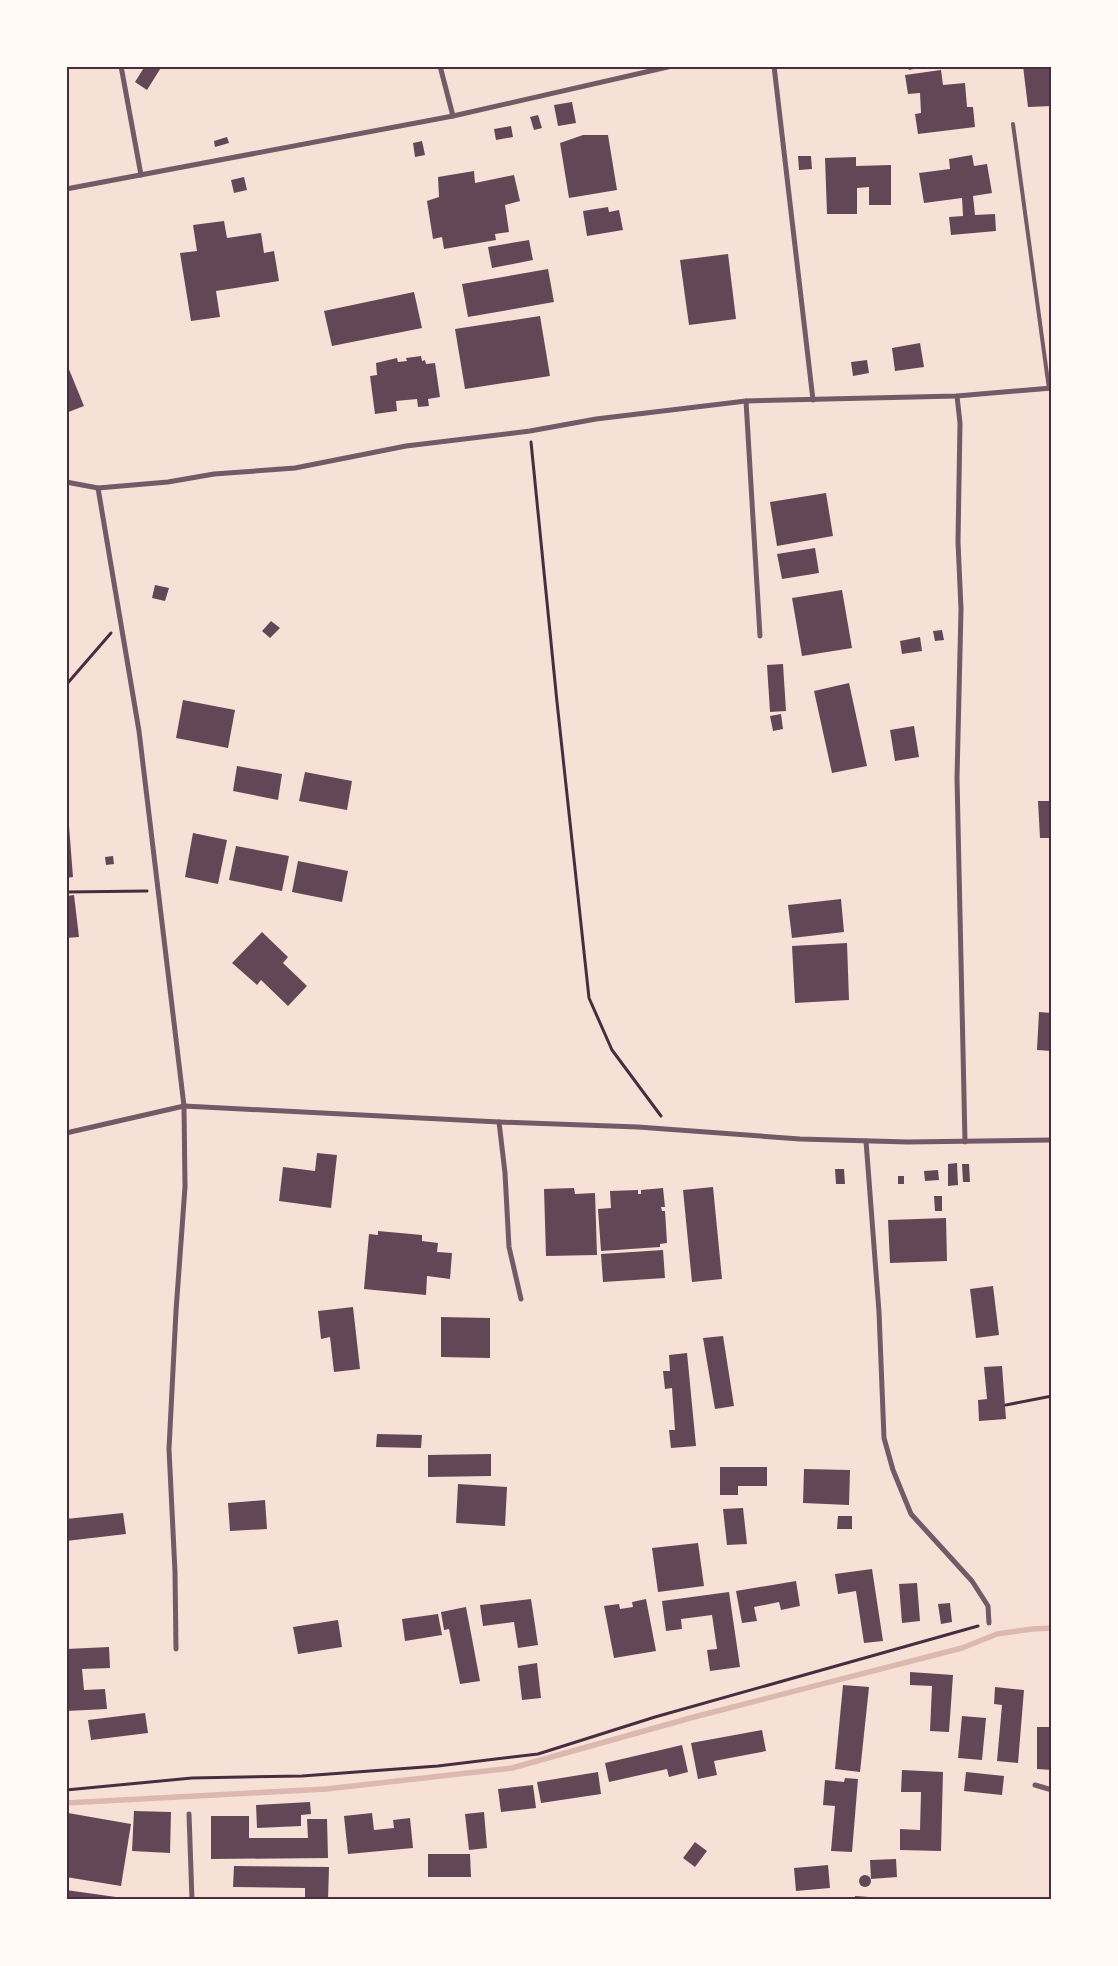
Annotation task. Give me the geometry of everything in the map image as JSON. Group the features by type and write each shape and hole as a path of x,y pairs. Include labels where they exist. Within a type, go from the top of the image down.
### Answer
{"street":[{"path":"121,66 141,175"},
{"path":"440,66 453,116"},
{"path":"66,189 453,116 672,66"},
{"path":"774,66 813,400"},
{"path":"66,482 98,488 168,482 214,474 294,468 406,446 530,431 596,419 746,401 957,396 1050,389"},
{"path":"957,396 960,455 958,542 962,609 957,778 965,1142"},
{"path":"746,401 760,636"},
{"path":"98,488 139,731 184,1106 185,1187 176,1311 170,1449 176,1572 176,1649"},
{"path":"66,1133 184,1106 499,1122 586,1124 866,1141 965,1142 1052,1140"},
{"path":"499,1122 505,1174 509,1247 521,1300"},
{"path":"866,1141 879,1312 884,1438 892,1470 911,1514 972,1581 988,1606 989,1623"},
{"path":"1035,1785 1052,1790"},
{"path":"189,1814 192,1900"}],"lane":[{"path":"1013,124 1050,389"}],"path":[{"path":"530,431 589,998 612,1050 650,1103 673,1130"},
{"path":"66,685 121,621"},
{"path":"66,892 158,891"},
{"path":"1006,1405 1052,1396"},
{"path":"66,1790 192,1778 302,1776 438,1766 538,1754 655,1717 989,1623"}],"building":[{"path":"145,66 162,66 147,90 135,82"},
{"path":"908,66 923,66 923,67 909,70"},
{"path":"1023,66 1052,66 1052,106 1028,107"},
{"path":"941,70 943,85 965,83 967,107 973,107 975,127 918,134 915,114 921,113 920,93 908,94 905,75"},
{"path":"572,102 576,123 558,126 554,105"},
{"path":"538,115 542,128 534,130 530,117"},
{"path":"511,126 513,137 496,140 494,129"},
{"path":"583,135 608,135 617,190 569,198 560,143"},
{"path":"227,137 229,143 215,147 214,141"},
{"path":"422,141 425,155 415,157 413,143"},
{"path":"972,155 974,166 987,164 992,193 973,196 975,215 995,214 996,231 951,235 949,217 963,216 962,198 924,203 919,173 950,169 949,159"},
{"path":"798,156 811,156 812,169 799,170"},
{"path":"856,157 856,166 891,165 891,205 869,205 869,187 857,188 857,214 827,214 825,158"},
{"path":"474,171 475,183 514,175 520,201 505,205 509,232 495,234 496,240 444,249 442,237 433,239 427,201 439,197 438,177"},
{"path":"244,177 247,190 234,193 231,180"},
{"path":"608,207 609,212 619,210 623,230 587,236 583,211"},
{"path":"224,221 227,238 261,233 264,253 274,251 279,281 216,291 220,317 191,321 180,253 197,251 193,225"},
{"path":"529,240 533,260 492,268 488,247"},
{"path":"728,254 736,319 689,325 680,260"},
{"path":"548,269 554,302 468,317 462,284"},
{"path":"414,292 422,328 332,346 324,311"},
{"path":"540,316 550,376 465,389 455,329"},
{"path":"920,343 924,367 895,371 892,348"},
{"path":"421,356 422,361 425,360 426,364 435,363 440,397 428,399 429,406 418,407 417,399 396,401 397,411 375,414 370,376 377,375 376,363 397,358 398,362 407,361 406,358"},
{"path":"867,360 869,373 853,376 851,362"},
{"path":"66,362 84,406 66,413"},
{"path":"826,493 833,536 777,546 770,502"},
{"path":"815,548 819,573 782,579 777,554"},
{"path":"155,585 169,588 165,601 152,598"},
{"path":"842,590 852,648 802,656 792,598"},
{"path":"271,621 280,628 270,638 262,631"},
{"path":"942,630 944,640 935,641 933,631"},
{"path":"920,637 922,651 902,654 900,641"},
{"path":"783,664 786,711 770,712 767,665"},
{"path":"849,683 867,766 832,773 814,691"},
{"path":"183,700 235,710 228,748 176,738"},
{"path":"781,714 783,729 773,731 770,716"},
{"path":"914,726 919,757 895,761 890,730"},
{"path":"237,766 282,774 278,800 233,791"},
{"path":"305,772 352,781 347,810 299,801"},
{"path":"1038,801 1052,801 1052,838 1040,838"},
{"path":"66,826 69,826 73,877 66,878"},
{"path":"193,833 227,840 218,884 185,877"},
{"path":"236,846 289,856 282,891 229,880"},
{"path":"113,856 114,864 106,865 105,857"},
{"path":"298,861 348,871 342,902 292,892"},
{"path":"74,895 79,937 66,938 66,896"},
{"path":"841,899 844,932 792,938 788,905"},
{"path":"262,932 288,957 283,963 307,986 288,1006 261,980 257,985 232,963"},
{"path":"847,943 849,1000 795,1003 792,946"},
{"path":"1039,1012 1052,1013 1052,1051 1037,1050"},
{"path":"317,1153 337,1155 331,1208 279,1201 283,1167 315,1171"},
{"path":"957,1163 958,1185 948,1186 948,1164"},
{"path":"962,1164 969,1164 970,1182 963,1182"},
{"path":"835,1169 844,1169 845,1184 836,1184"},
{"path":"938,1170 939,1180 925,1181 924,1171"},
{"path":"898,1176 904,1176 904,1184 898,1184"},
{"path":"713,1187 722,1279 692,1282 683,1190"},
{"path":"574,1188 575,1194 595,1193 597,1255 546,1256 544,1189"},
{"path":"663,1188 665,1207 661,1207 662,1211 665,1211 667,1243 660,1244 660,1247 601,1251 598,1209 611,1208 610,1191 638,1190 638,1194 641,1194 641,1190"},
{"path":"934,1196 942,1196 942,1211 935,1211"},
{"path":"946,1218 947,1261 890,1263 888,1220"},
{"path":"378,1231 422,1235 422,1241 438,1243 437,1252 452,1253 450,1279 427,1276 426,1295 364,1289 369,1234 378,1235"},
{"path":"663,1250 665,1278 603,1282 601,1254"},
{"path":"993,1286 999,1335 976,1338 970,1289"},
{"path":"353,1307 360,1369 334,1372 330,1337 321,1339 318,1311"},
{"path":"441,1317 490,1318 490,1358 441,1357"},
{"path":"723,1336 734,1406 715,1409 703,1338"},
{"path":"687,1353 696,1446 671,1448 669,1430 675,1430 672,1388 665,1389 663,1371 670,1371 669,1355"},
{"path":"1002,1366 1006,1419 979,1421 978,1400 987,1399 984,1367"},
{"path":"377,1434 422,1435 421,1448 376,1447"},
{"path":"491,1454 491,1476 428,1477 428,1455"},
{"path":"720,1467 767,1467 767,1486 738,1486 738,1495 720,1495"},
{"path":"804,1469 850,1470 849,1505 803,1503"},
{"path":"458,1484 507,1487 505,1526 456,1523"},
{"path":"265,1500 267,1529 230,1531 228,1503"},
{"path":"743,1508 747,1544 727,1545 723,1509"},
{"path":"123,1513 126,1534 66,1541 66,1519"},
{"path":"838,1516 852,1516 852,1529 837,1529"},
{"path":"698,1543 704,1586 658,1592 652,1548"},
{"path":"872,1569 883,1641 864,1643 856,1591 838,1594 835,1574"},
{"path":"796,1581 800,1606 781,1610 779,1602 754,1607 757,1621 742,1623 736,1591"},
{"path":"917,1583 920,1621 902,1623 899,1584"},
{"path":"729,1592 740,1667 710,1671 707,1650 717,1649 712,1615 681,1619 682,1629 666,1631 662,1601"},
{"path":"531,1599 538,1645 518,1648 514,1622 483,1626 480,1605"},
{"path":"646,1599 656,1651 614,1658 604,1606 619,1604 620,1609 633,1607 632,1602"},
{"path":"950,1603 952,1622 941,1624 938,1604"},
{"path":"466,1607 480,1681 460,1684 449,1629 444,1630 441,1612"},
{"path":"438,1614 442,1635 405,1641 402,1619"},
{"path":"338,1620 342,1647 298,1654 293,1627"},
{"path":"109,1647 110,1668 82,1669 84,1690 105,1689 107,1709 66,1711 66,1649"},
{"path":"537,1663 541,1698 522,1700 518,1666"},
{"path":"910,1672 953,1675 949,1732 930,1731 932,1686 910,1685"},
{"path":"843,1685 869,1687 860,1772 835,1769"},
{"path":"995,1687 1024,1690 1018,1763 997,1761 1002,1705 994,1704"},
{"path":"145,1713 148,1733 91,1740 88,1720"},
{"path":"962,1716 986,1718 982,1760 958,1758"},
{"path":"1037,1727 1052,1727 1052,1770 1037,1769"},
{"path":"762,1730 766,1751 714,1761 717,1775 698,1779 691,1743"},
{"path":"682,1745 688,1772 669,1777 667,1769 609,1782 605,1763"},
{"path":"902,1770 943,1772 941,1851 900,1850 900,1829 920,1830 921,1792 901,1792"},
{"path":"598,1772 601,1794 541,1803 537,1782"},
{"path":"966,1772 1004,1776 1002,1795 964,1791"},
{"path":"845,1778 858,1779 852,1852 831,1851 835,1806 823,1805 825,1780 844,1782"},
{"path":"533,1785 536,1808 501,1812 498,1789"},
{"path":"310,1802 311,1814 301,1815 301,1826 257,1828 256,1805"},
{"path":"134,1811 171,1812 170,1853 132,1851"},
{"path":"484,1812 487,1848 469,1850 465,1814"},
{"path":"68,1813 131,1824 121,1886 66,1877"},
{"path":"372,1813 374,1830 394,1828 393,1820 410,1818 413,1848 348,1854 344,1816"},
{"path":"211,1816 249,1816 249,1838 308,1838 307,1819 327,1819 328,1858 211,1859"},
{"path":"695,1842 707,1851 695,1867 683,1858"},
{"path":"428,1854 470,1854 471,1877 428,1877"},
{"path":"896,1859 897,1877 871,1879 870,1860"},
{"path":"828,1865 830,1888 796,1891 794,1868"},
{"path":"234,1866 329,1867 328,1900 305,1900 305,1888 233,1887"},
{"path":"863,1875 867,1875 871,1881 867,1887 863,1887 859,1883 859,1879"},
{"path":"66,1890 123,1898 123,1900 66,1900"},
{"path":"855,1896 869,1897 869,1900 855,1900"}],"waterway":[{"path":"66,1803 326,1789 512,1768 694,1717 962,1648 997,1634 1052,1628"}]}
